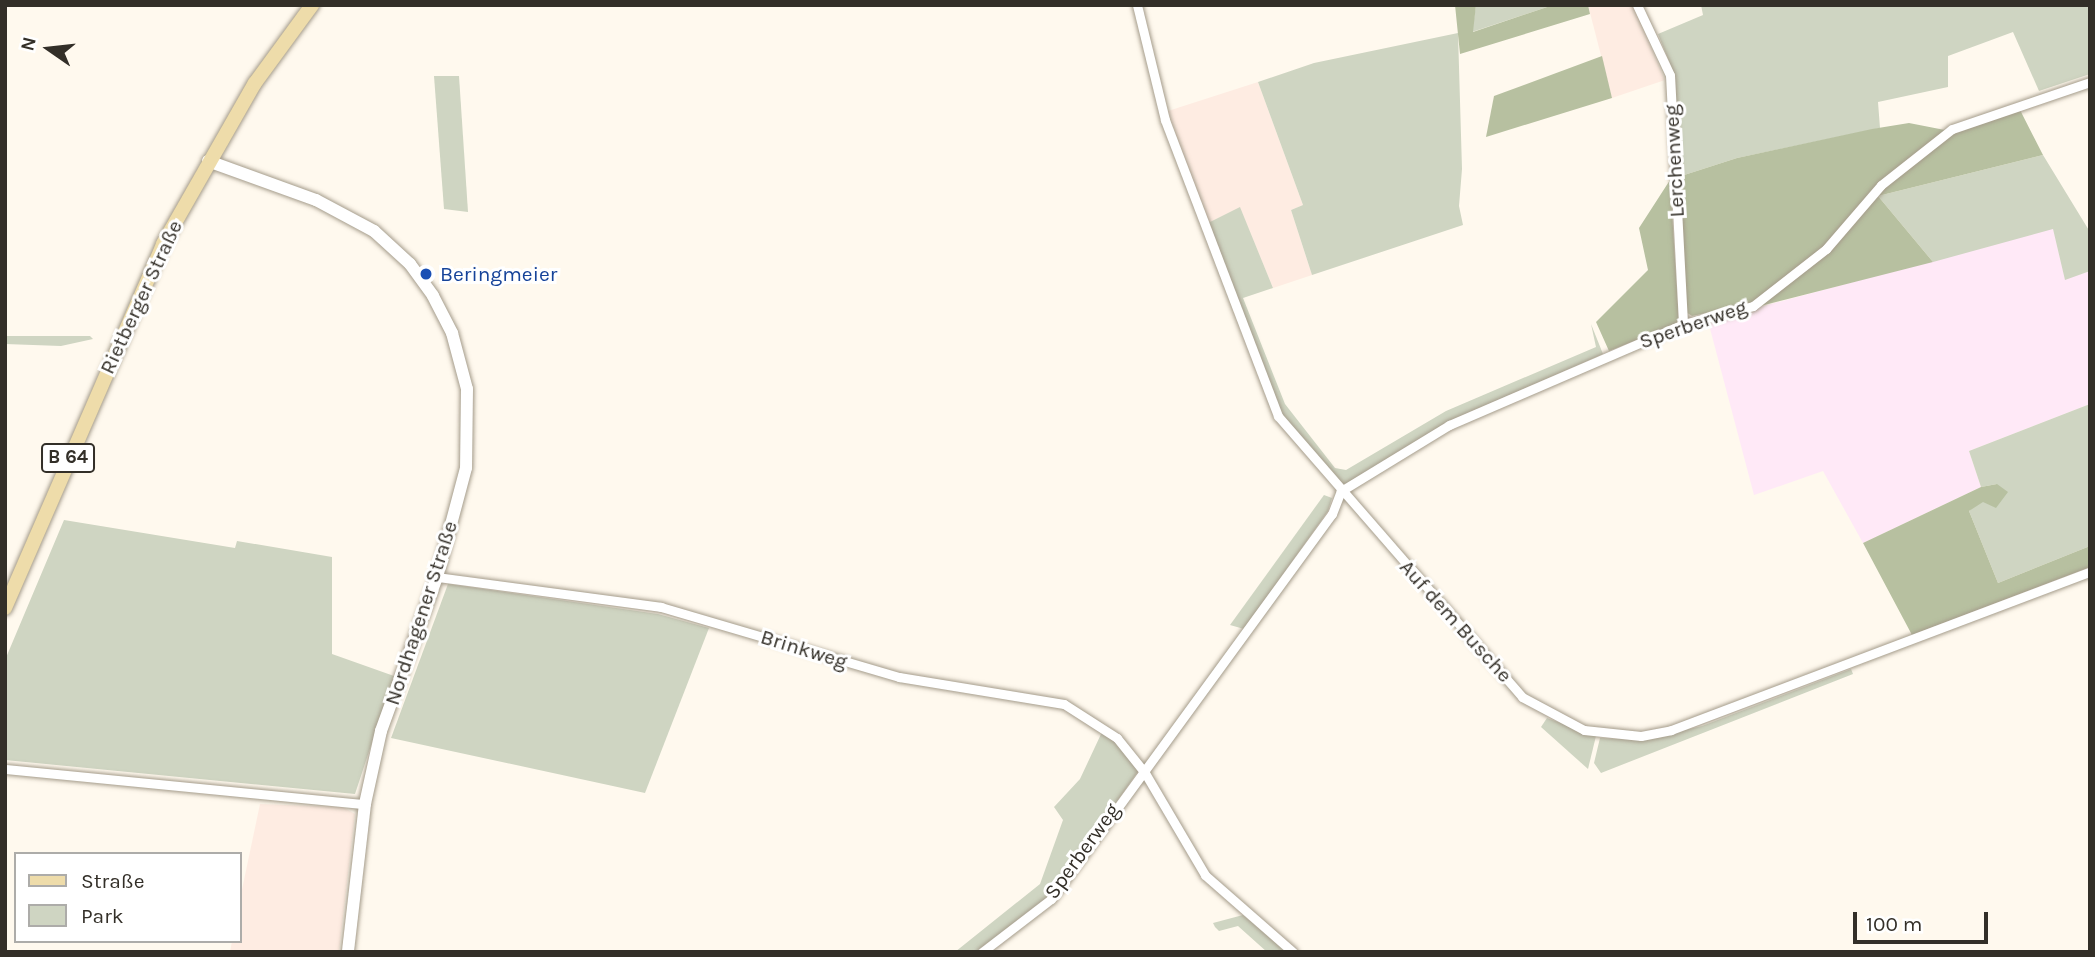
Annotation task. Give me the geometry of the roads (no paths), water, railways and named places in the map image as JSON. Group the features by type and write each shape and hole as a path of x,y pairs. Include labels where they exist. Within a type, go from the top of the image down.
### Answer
{"main road":[{"name":"Rietberger Straße","path":"5,608 132,309 208,161 255,83 312,5"}],"street":[{"name":"Auf dem Busche","path":"1138,5 1166,120 1278,416 1353,506 1522,697 1584,730 1640,736 1702,722 2090,572"},
{"name":"Lerchenweg","path":"1637,5 1670,75 1683,324"},
{"name":"Sperberweg","path":"1341,491 1449,425 1683,324 1753,306 1826,249 1881,186 1952,130 2090,82"},
{"name":"Nordhagener Straße","path":"208,161 343,211 374,231 410,264 433,296 460,359 469,410 466,468 437,577 381,731 365,804 348,952"},
{"path":"1145,773 1332,514 1341,491"},
{"path":"1332,514 1353,506"},
{"name":"Brinkweg","path":"437,577 661,607 899,677 1064,704 1117,738 1145,773 1205,875 1293,952"},
{"path":"5,769 365,804"},
{"name":"Sperberweg","path":"982,952 1051,899 1130,785 1145,773"}],"place":[{"name":"Beringmeier","path":"426,274"}]}
